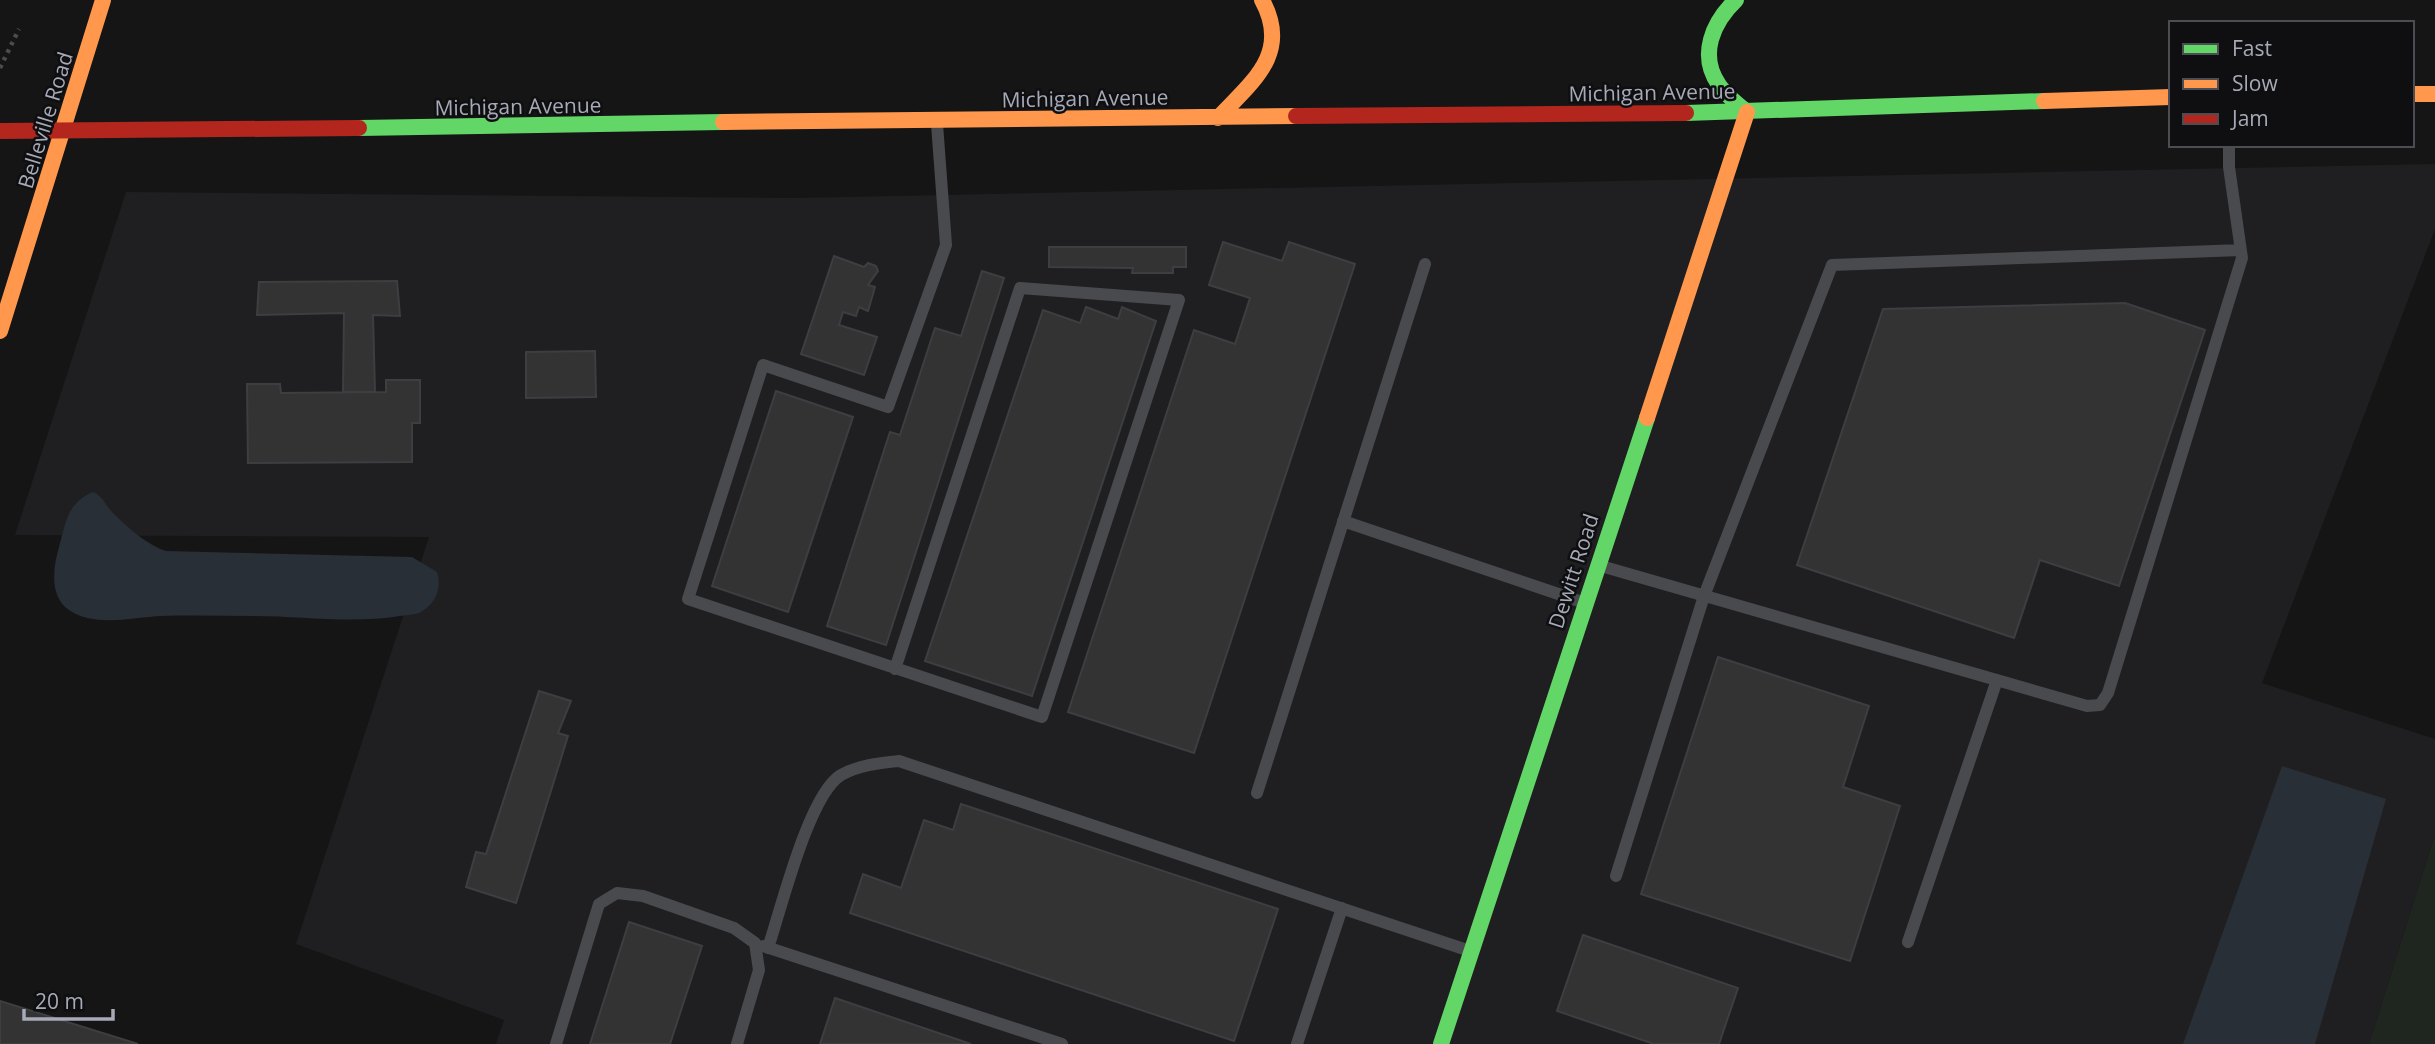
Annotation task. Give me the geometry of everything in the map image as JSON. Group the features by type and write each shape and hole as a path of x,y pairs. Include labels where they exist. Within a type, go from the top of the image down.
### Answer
{"main road":[{"name":"Belleville Road","path":"0,331 103,0"},
{"path":"1218,118 1263,68 1271,54 1274,28 1262,0"},
{"path":"1736,0 1717,21 1711,41 1709,63 1715,80 1724,93 1747,112"},
{"path":"2414,94 2435,94"},
{"name":"Michigan Avenue","path":"0,131 1747,112 2169,97"},
{"name":"Dewitt Road","path":"1441,1044 1747,112"}],"lane":[{"path":"895,668 1020,288 1180,300 1042,717 895,668 688,599 763,365 888,407 946,245 937,121"},
{"path":"1597,565 2087,706 2100,705 2108,693 2242,258 2229,167 2229,147"},
{"path":"1616,876 1704,596 1832,265 2241,250"},
{"path":"1256,793 1425,264"},
{"path":"1343,521 1585,603"},
{"path":"1908,942 1997,680"},
{"path":"768,948 811,817 826,789 841,775 870,764 899,761 1471,951"},
{"path":"556,1044 599,904 617,893 643,896 734,928 754,943 768,948 1062,1044"},
{"path":"1297,1044 1342,908"},
{"path":"737,1044 759,970 754,943"}],"path":[{"path":"0,68 19,29"}],"shaded area":[{"path":"2435,164 2435,229 2262,683 2435,739 2435,834 2369,1044 496,1044 504,1020 296,944 429,537 15,535 126,192 795,198"},
{"path":"93,492 137,534 166,551 412,557 437,572 438,589 434,600 421,612 382,618 345,620 270,616 162,616 90,619 69,610 63,604 55,589 54,572 69,514 84,496"},
{"path":"2282,766 2386,799 2315,1044 2183,1044"},
{"path":"2435,834 2435,1044 2369,1044"}],"building":[{"path":"1223,242 1282,261 1289,242 1355,264 1194,753 1068,712 1194,330 1235,344 1250,298 1209,285"},
{"path":"1049,247 1186,247 1186,267 1173,267 1173,273 1132,273 1133,268 1049,267"},
{"path":"834,256 864,267 868,263 876,266 878,271 868,285 875,287 868,311 859,307 856,316 843,312 839,325 877,337 864,375 801,354"},
{"path":"982,271 1004,278 886,645 827,626 890,432 900,435 935,328 961,336"},
{"path":"397,281 400,316 373,315 375,392 343,392 344,313 257,315 259,282"},
{"path":"2125,303 2205,330 2119,586 2040,560 2014,638 1797,565 1883,309"},
{"path":"1086,307 1118,319 1122,307 1156,321 1032,696 925,661 1043,310 1080,323"},
{"path":"595,351 596,397 526,398 526,352"},
{"path":"386,380 420,380 420,423 412,423 412,462 248,463 247,384 280,384 281,393 386,392"},
{"path":"776,391 853,417 788,612 712,586"},
{"path":"1718,657 1869,706 1843,787 1900,806 1850,961 1641,894"},
{"path":"539,691 571,701 558,733 568,736 516,903 466,887 476,852 486,854"},
{"path":"961,804 1278,909 1234,1041 850,913 863,874 901,888 924,820 953,830"},
{"path":"629,922 702,946 670,1044 590,1044"},
{"path":"1583,935 1738,988 1719,1044 1654,1044 1557,1011"},
{"path":"835,998 971,1044 820,1044"},
{"path":"0,1001 138,1044 0,1044"}],"traffic: fast":[{"path":"1736,0 1715,29 1709,51 1710,62 1719,85 1747,112"},
{"path":"1686,113 2044,101"},
{"path":"359,128 723,122"},
{"path":"1441,1044 1647,418"}],"traffic: slow":[{"path":"0,331 103,0"},
{"path":"1218,118 1255,78 1270,51 1270,19 1262,0"},
{"path":"2414,94 2435,94"},
{"path":"2044,101 2169,97"},
{"path":"1647,418 1747,112"},
{"path":"723,122 1296,116"}],"traffic: jam":[{"path":"1296,116 1686,113"},
{"path":"0,131 359,128"}]}
